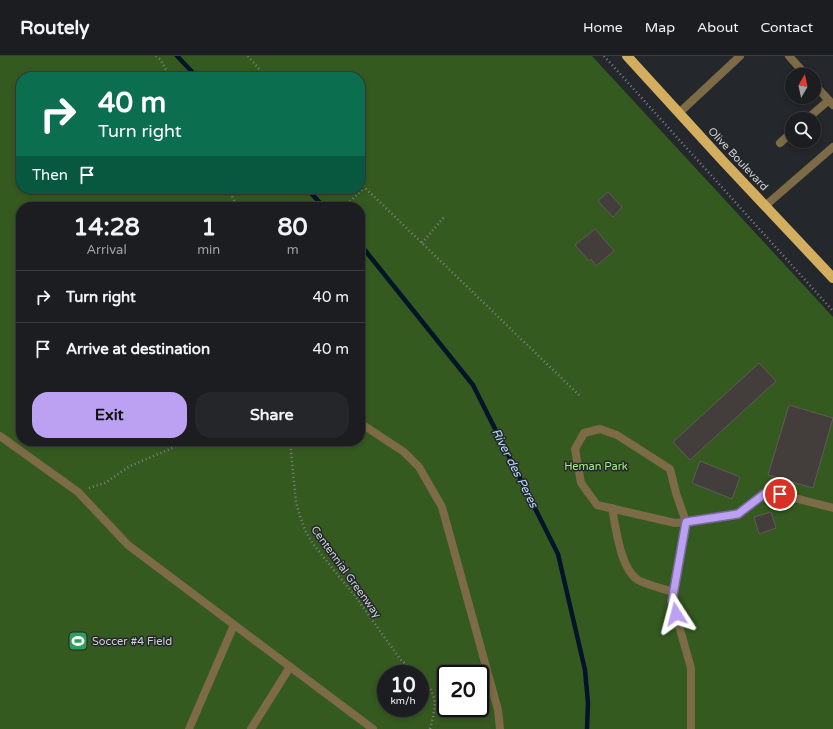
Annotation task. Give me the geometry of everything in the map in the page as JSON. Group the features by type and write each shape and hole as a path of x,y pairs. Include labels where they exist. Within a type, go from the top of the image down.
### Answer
{"main road":[{"name":"Olive Boulevard","path":"627,56 833,278"}],"street":[{"path":"679,113 740,56"},
{"path":"789,56 800,68"},
{"path":"817,112 831,102 821,91"},
{"path":"780,143 785,138"},
{"path":"765,206 833,147"},
{"path":"365,426 404,452 419,467 442,507 498,710 500,729"},
{"path":"691,729 691,668 672,601 686,522 670,469 617,435 600,429 584,433 575,449 581,483 597,505 675,523 686,522 738,514 768,491 833,508"},
{"path":"0,436 78,492 128,545 373,729"},
{"path":"612,508 618,540 627,569 638,580 673,592"},
{"path":"189,729 234,625"},
{"path":"251,729 290,667"}],"path":[{"path":"156,56 160,59 167,72"},
{"path":"248,56 262,72"},
{"path":"604,56 833,311"},
{"path":"365,189 580,396"},
{"path":"349,202 358,194"},
{"path":"422,243 444,218"},
{"path":"78,492 104,483 130,466 176,446"},
{"name":"Centennial Greenway","path":"290,446 296,502 306,532 313,544 358,600 400,659 407,665"},
{"path":"429,687 433,695 435,706 430,729"}],"green space":[{"name":"Heman Park","path":"0,56 592,56 833,317 833,729 0,729"}],"building":[{"path":"608,192 622,207 613,217 598,201"},
{"path":"595,229 614,251 596,266 591,259 589,261 575,245"},
{"path":"759,363 776,381 690,460 673,442"},
{"path":"789,405 833,418 813,488 768,475"},
{"path":"700,461 740,477 732,499 692,483"},
{"path":"771,512 776,528 759,534 754,517"}],"waterway":[{"name":"River des Peres","path":"177,56 192,72"},
{"name":"River des Peres","path":"312,194 319,202"},
{"name":"River des Peres","path":"365,250 473,385 558,554 585,670 588,703 587,729"}],"place":[{"name":"Soccer #4 Field","path":"78,641"}],"route":[{"path":"676,614 672,601 686,522 738,514 768,491 780,494"}]}
